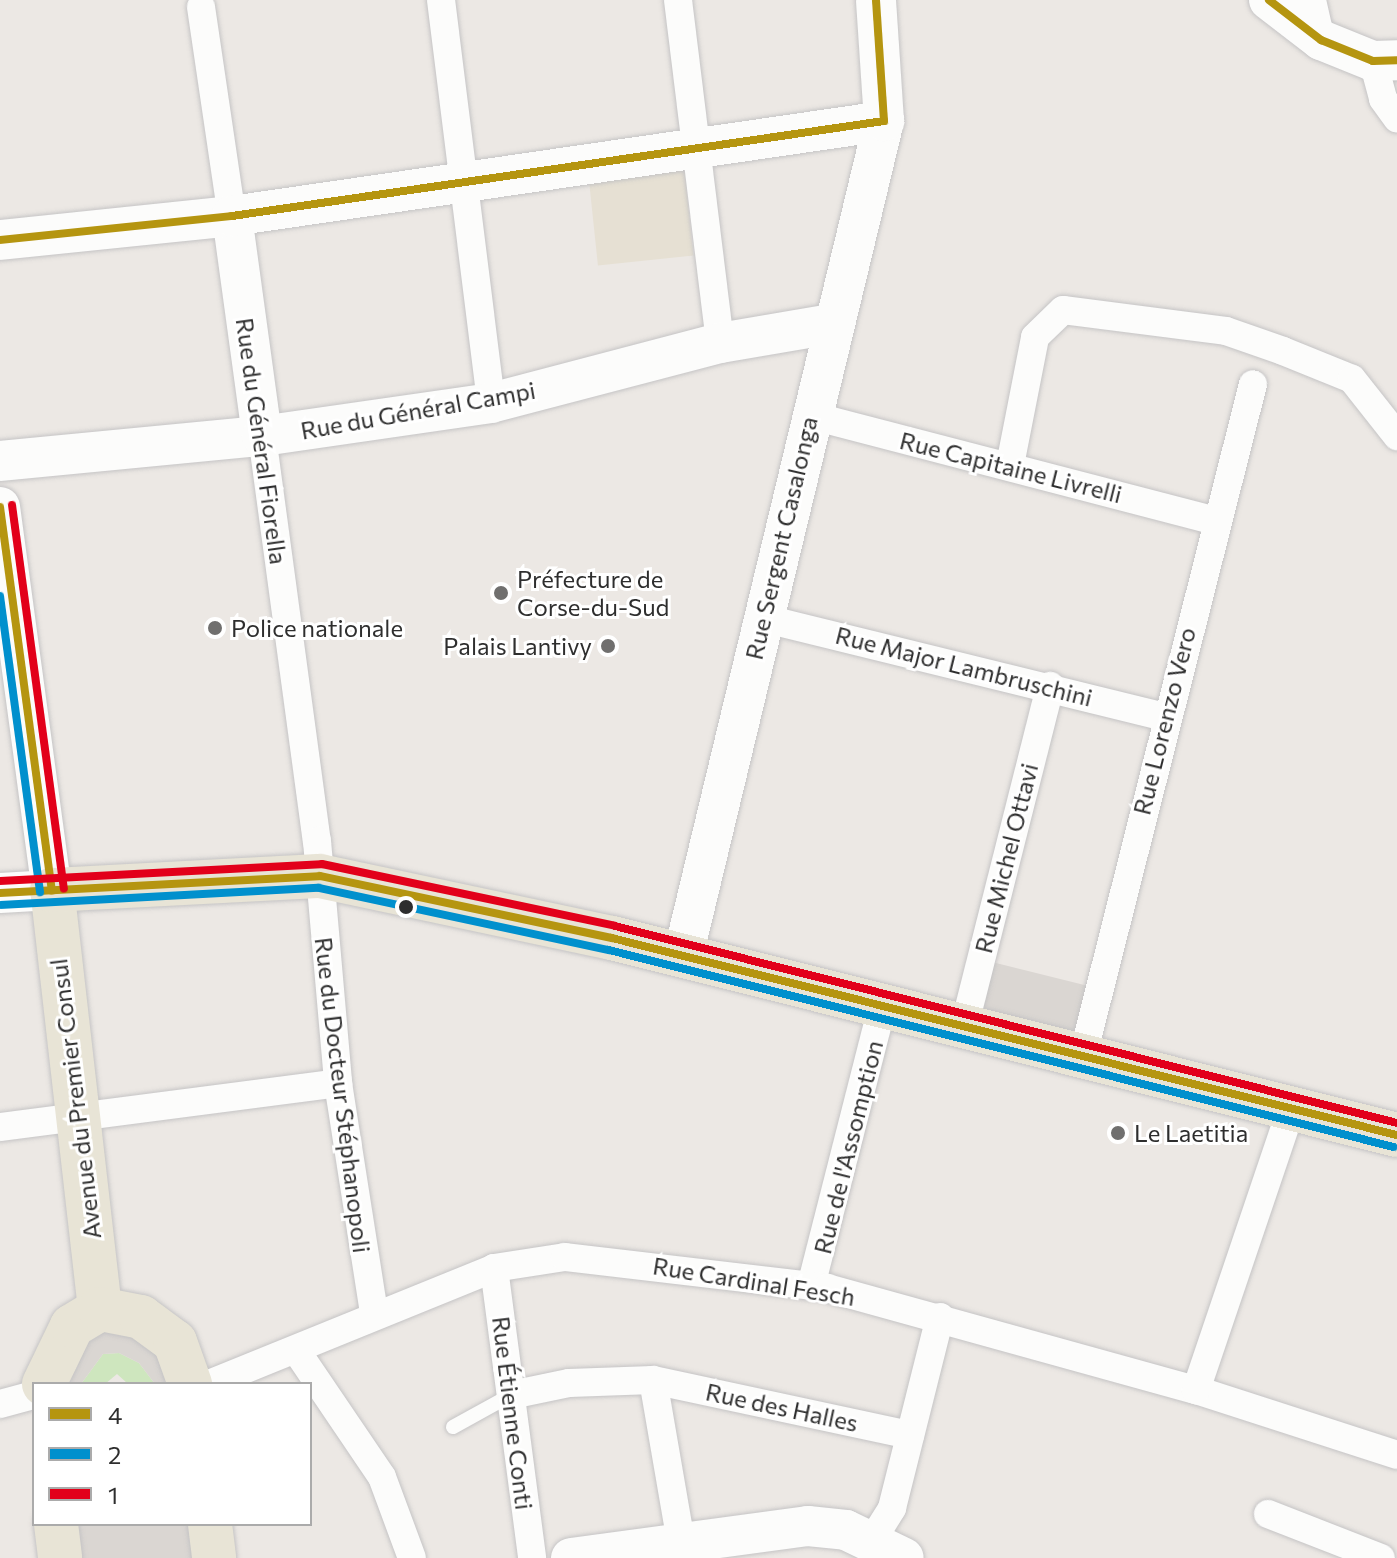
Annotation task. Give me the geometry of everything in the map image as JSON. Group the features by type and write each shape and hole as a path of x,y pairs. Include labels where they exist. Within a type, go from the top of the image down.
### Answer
{"main road":[{"path":"52,890 320,876 683,956 963,1031 1397,1135"},
{"name":"Avenue du Premier Consul","path":"52,890 75,1115 100,1309"},
{"path":"45,1382 72,1326 100,1309 141,1317 175,1342 189,1382"},
{"path":"210,1526 214,1558"}],"street":[{"path":"441,0 466,177 491,403"},
{"path":"678,0 720,343"},
{"name":"Rue Sergent Casalonga","path":"683,956 809,415 884,121 876,0"},
{"path":"1269,0 1321,40 1385,60 1383,99 1397,118"},
{"path":"1312,0 1321,40"},
{"name":"Rue du Général Fiorella","path":"201,7 320,876"},
{"path":"0,240 232,216 466,177 884,121"},
{"path":"1010,465 1035,337 1063,310 1226,331 1283,351 1352,379 1397,436"},
{"name":"Rue du Général Campi","path":"0,461 262,436 491,403 720,343 831,324"},
{"name":"Rue Lorenzo Vero","path":"1082,1059 1213,520 1253,384"},
{"name":"Rue Capitaine Livrelli","path":"809,415 1213,520"},
{"path":"0,507 52,890 0,893"},
{"name":"Rue Major Lambruschini","path":"762,618 1050,686 1165,717"},
{"name":"Rue Michel Ottavi","path":"963,1031 1050,686"},
{"name":"Rue du Docteur Stéphanopoli","path":"320,876 338,1083 374,1314"},
{"name":"Rue de l'Assomption","path":"811,1286 882,1008"},
{"path":"0,1127 338,1083"},
{"path":"1196,1390 1291,1109"},
{"name":"Rue Cardinal Fesch","path":"214,1382 296,1350 374,1314 494,1268 565,1257 811,1286 940,1317 1196,1390 1397,1455"},
{"name":"Rue Étienne Conti","path":"494,1268 532,1558"},
{"path":"571,1558 808,1526 887,1550 892,1508 940,1317"},
{"path":"296,1350 382,1477 412,1558"},
{"path":"653,1380 681,1542"},
{"name":"Rue des Halles","path":"511,1395 569,1383 653,1380 910,1435"},
{"path":"0,1404 32,1396"},
{"path":"1268,1514 1380,1558"}],"lane":[{"path":"453,1427 511,1395"}],"shaded area":[{"path":"684,166 693,256 598,266 589,176"},
{"path":"980,959 1097,988 1080,1060 962,1031"},
{"path":"141,1317 189,1382 153,1382 139,1363 119,1353 103,1354 82,1382 45,1382 72,1326"},
{"path":"56,1526 210,1526 210,1558 56,1558"}],"green space":[{"path":"119,1353 139,1363 153,1382 126,1382 117,1374 107,1382 82,1382 103,1354"}],"transit line":[{"name":"4","path":"0,240 232,216 884,121 876,0"},
{"name":"4","path":"1269,0 1321,40 1373,61 1397,60"},
{"name":"1","path":"12,505 64,888"},
{"name":"4","path":"0,507 52,890"},
{"name":"2","path":"0,596 40,892"},
{"name":"1","path":"0,881 322,864 615,926 1397,1123"},
{"name":"4","path":"0,893 320,876 612,938 1397,1135"},
{"name":"2","path":"1,905 319,888 609,950 1394,1147"}],"place":[{"name":"Préfecture de Corse-du-Sud","path":"501,593"},
{"name":"Police nationale","path":"215,628"},
{"name":"Palais Lantivy","path":"608,646"},
{"name":"Le Laetitia","path":"1118,1133"}]}
